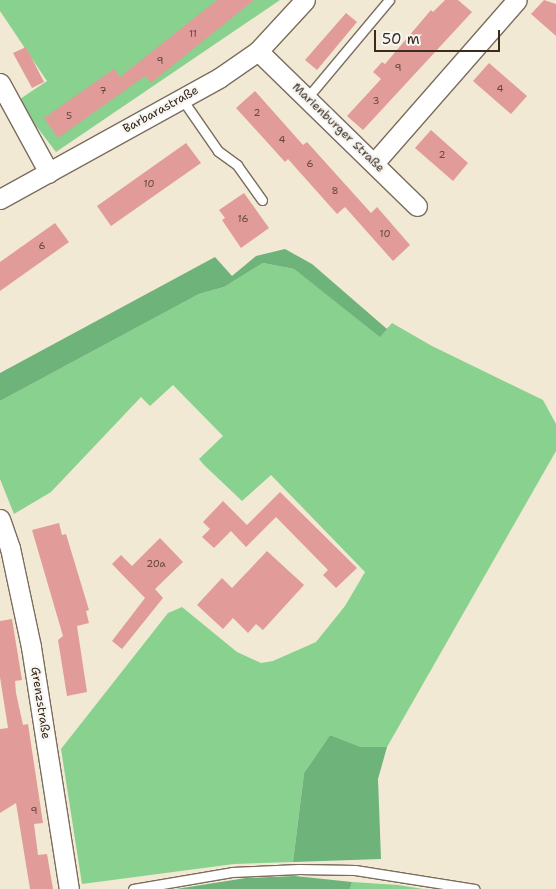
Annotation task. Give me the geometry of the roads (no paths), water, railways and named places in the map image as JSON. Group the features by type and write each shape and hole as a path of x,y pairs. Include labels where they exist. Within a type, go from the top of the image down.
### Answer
{"street":[{"name":"Barbarastraße","path":"0,199 219,78 258,51 305,0"},
{"path":"374,162 517,0"},
{"name":"Marienburger Straße","path":"258,51 417,206"},
{"path":"0,83 49,173"},
{"name":"Grenzstraße","path":"0,519 10,548 32,646 69,889"}],"lane":[{"path":"307,98 389,0"},
{"path":"182,98 218,151 237,164 262,200"},
{"path":"133,889 232,872 299,869 356,870 475,889"}]}
